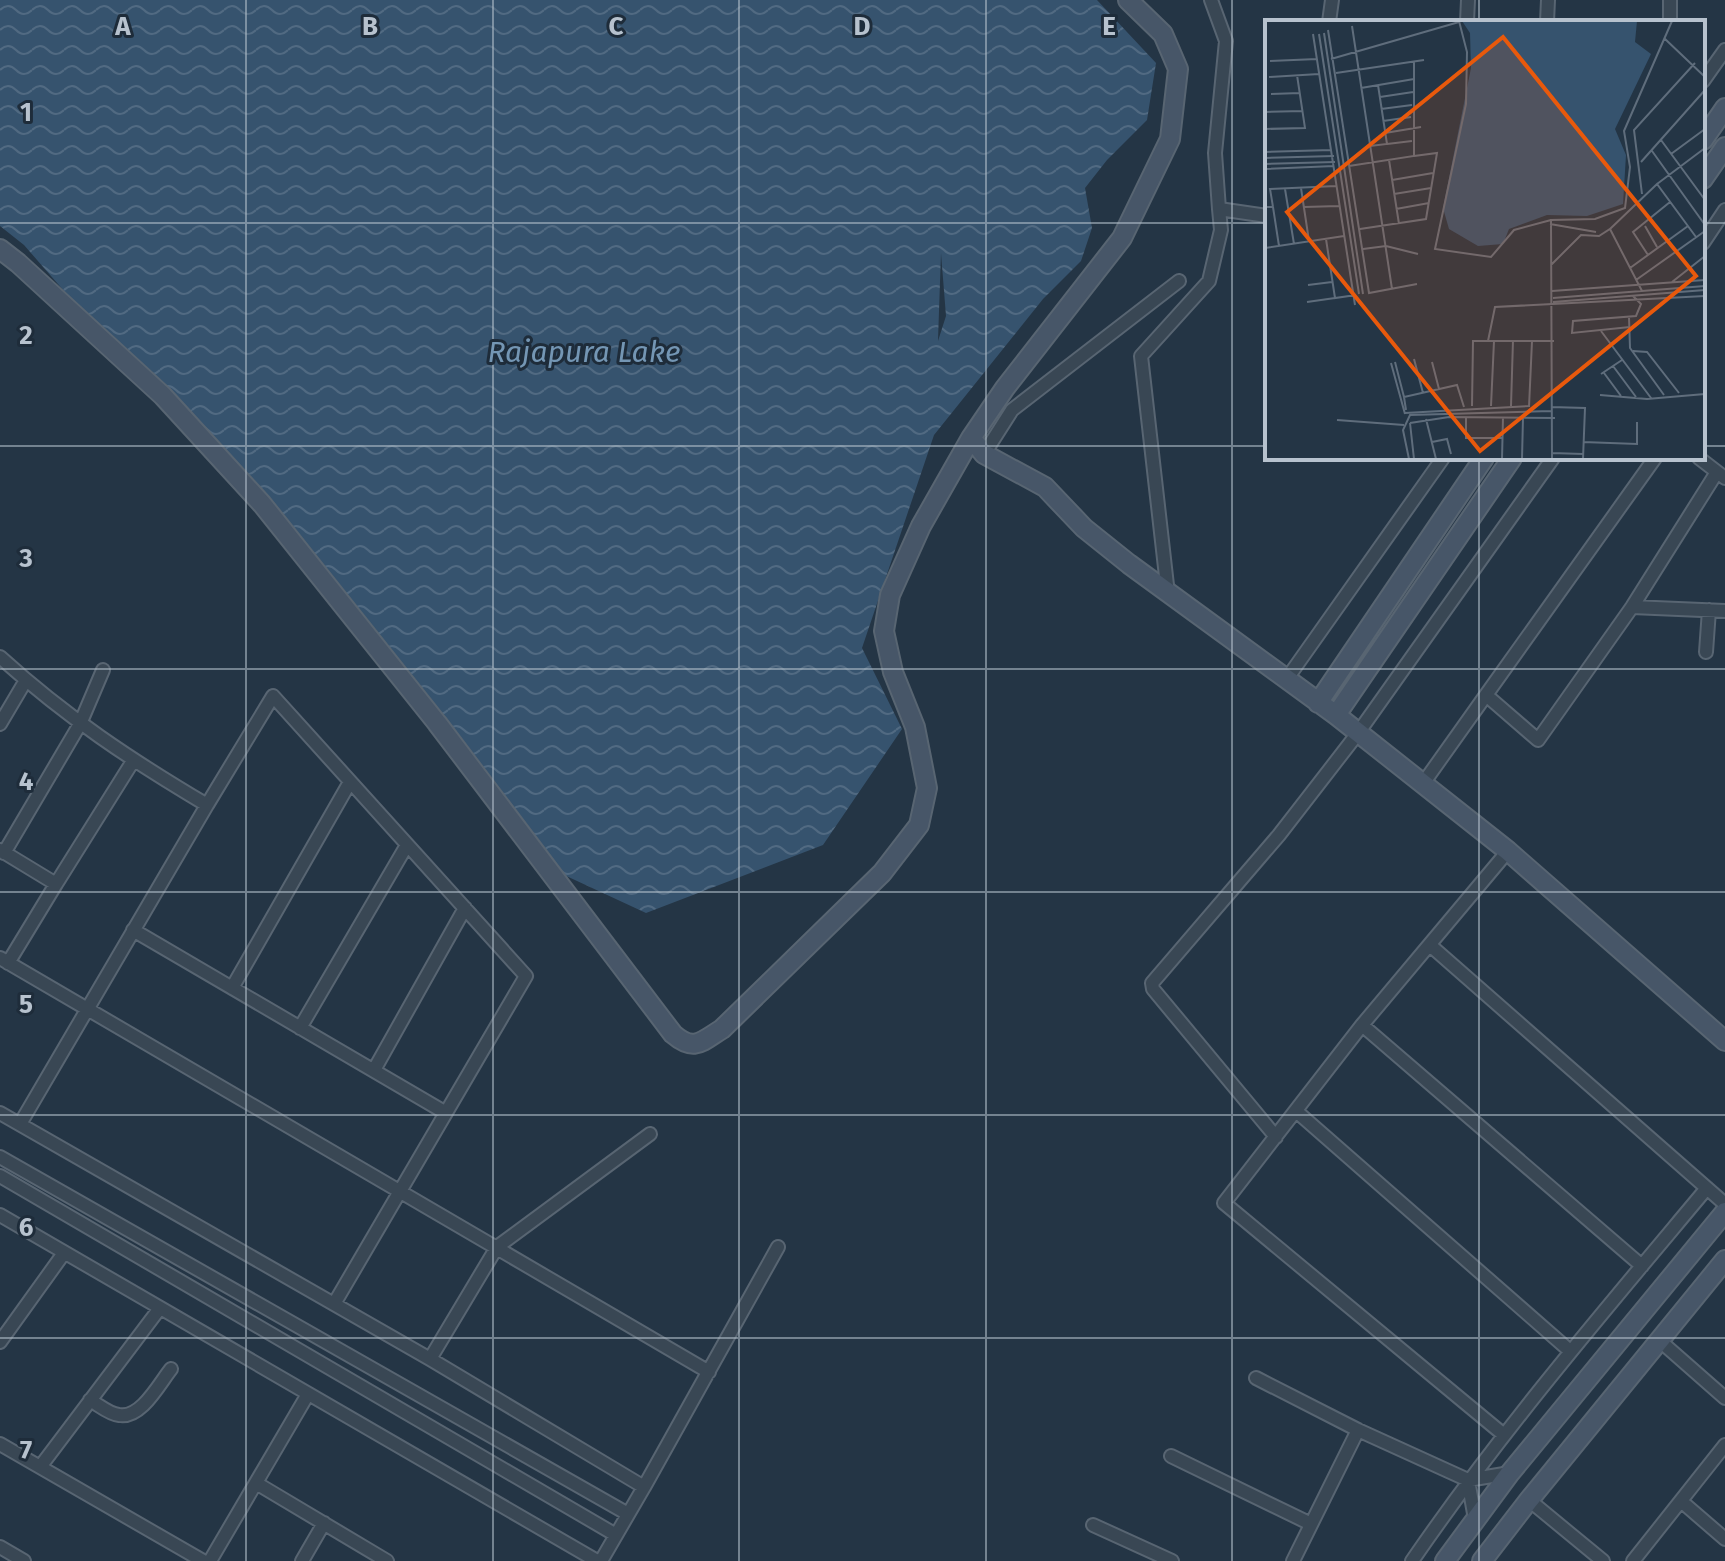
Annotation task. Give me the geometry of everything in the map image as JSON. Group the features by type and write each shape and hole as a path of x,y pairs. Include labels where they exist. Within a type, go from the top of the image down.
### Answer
{"street":[{"path":"0,249 163,396 262,504 437,723 673,1034 685,1044 699,1044 722,1029 882,873 919,825 927,788 915,727 893,672 884,631 890,595 915,540 971,438 1005,388 1122,238 1170,139 1178,69 1163,34 1128,0"},
{"path":"1168,594 1141,356 1209,281 1221,230 1215,153 1226,41 1211,0"},
{"path":"1329,20 1332,0"},
{"path":"1467,20 1468,0"},
{"path":"1547,20 1548,0"},
{"path":"1705,78 1725,50"},
{"path":"1705,137 1725,108"},
{"path":"1705,176 1725,147"},
{"path":"1219,209 1265,216"},
{"path":"1705,240 1725,210"},
{"path":"984,454 1012,410 1179,281"},
{"path":"971,438 984,454 1045,487 1084,528 1168,594 1336,715 1508,851 1725,1041"},
{"path":"1286,680 1442,460"},
{"path":"1318,703 1483,460"},
{"path":"1336,715 1511,460"},
{"path":"1276,1137 1153,989 1152,983 1279,835 1358,733 1552,460"},
{"path":"1422,785 1654,460"},
{"path":"1486,695 1538,740 1721,475 1702,460"},
{"path":"1632,607 1725,611"},
{"path":"1706,652 1709,610"},
{"path":"0,657 80,724 133,761 207,805"},
{"path":"56,884 2,852 80,724 103,670"},
{"path":"0,724 26,680"},
{"path":"20,1124 273,696 526,976 334,1304"},
{"path":"133,761 4,961 709,1372"},
{"path":"232,988 350,782"},
{"path":"300,1028 407,845"},
{"path":"1504,1435 1224,1203 1362,1025 1508,851"},
{"path":"374,1070 465,908"},
{"path":"133,930 446,1113"},
{"path":"1431,946 1725,1204"},
{"path":"1362,1025 1642,1266"},
{"path":"1296,1111 1570,1351"},
{"path":"0,1113 430,1359 644,1487"},
{"path":"430,1359 497,1247 650,1134"},
{"path":"0,1157 628,1514"},
{"path":"0,1176 616,1535"},
{"path":"1412,1561 1468,1480 1570,1351 1707,1188"},
{"path":"1445,1561 1510,1473 1725,1212"},
{"path":"0,1215 599,1561 644,1487 778,1247"},
{"path":"0,1342 64,1253"},
{"path":"1482,1561 1725,1260"},
{"path":"40,1467 160,1308"},
{"path":"1659,1340 1725,1398"},
{"path":"90,1400 115,1415 124,1416 139,1409 171,1369"},
{"path":"1256,1378 1358,1430 1468,1480 1510,1473"},
{"path":"210,1561 308,1394"},
{"path":"1293,1561 1358,1430"},
{"path":"0,1444 203,1561"},
{"path":"1633,1561 1725,1445"},
{"path":"1171,1456 1311,1524"},
{"path":"1468,1480 1475,1519"},
{"path":"256,1483 387,1561"},
{"path":"1529,1500 1603,1561"},
{"path":"1681,1501 1725,1539"},
{"path":"302,1561 324,1523"},
{"path":"1093,1525 1172,1561"},
{"path":"0,1547 24,1561"}],"water":[{"name":"Rajapura Lake","path":"0,0 1097,0 1156,63 1147,120 1107,160 1085,188 1092,228 1081,261 1043,299 934,435 862,648 902,729 823,845 646,913 534,861 394,670 24,245 0,226","holes":["941,253 946,316 938,341"]}]}
